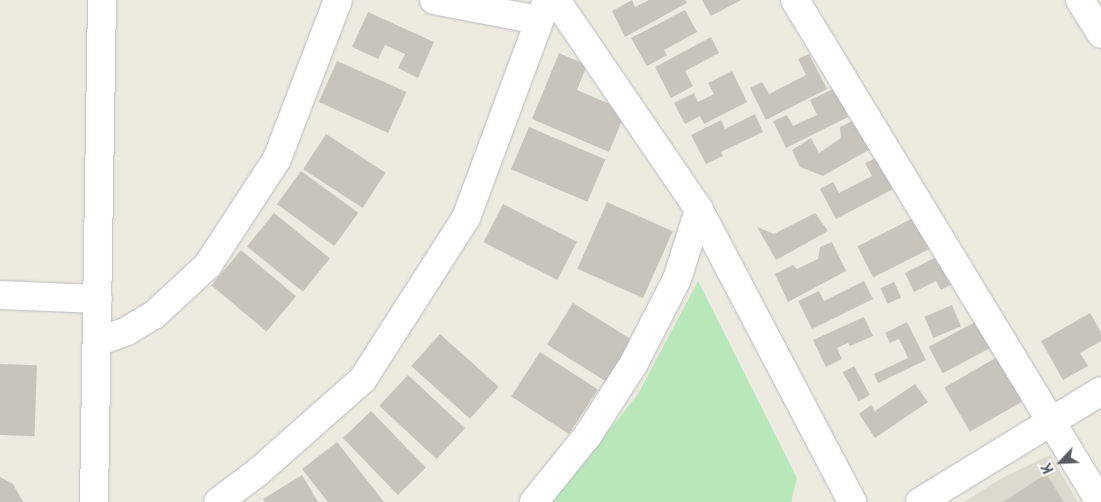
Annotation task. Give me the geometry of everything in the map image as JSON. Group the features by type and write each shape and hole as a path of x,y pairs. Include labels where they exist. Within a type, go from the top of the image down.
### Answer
{"street":[{"path":"94,502 102,0"},
{"path":"97,342 126,331 154,315 208,265 277,159 338,0"},
{"path":"218,502 258,472 363,379 466,218 543,10 434,0"},
{"path":"556,0 699,210 852,502"},
{"path":"795,0 1100,502"},
{"path":"1080,0 1101,34"},
{"path":"534,502 588,435 634,363 677,279 699,210"},
{"path":"0,295 98,299"},
{"path":"920,502 1052,423 1101,391"}],"shaded area":[{"path":"1050,455 1078,502 964,502 1002,478"}],"green space":[{"path":"698,281 797,478 791,502 552,502 638,394"}],"building":[{"path":"632,0 635,7 649,0 685,0 687,3 625,37 612,11"},
{"path":"702,0 741,0 711,16"},
{"path":"685,10 697,32 664,50 667,55 647,66 631,38"},
{"path":"368,12 434,42 418,78 398,68 405,54 385,45 378,59 352,47"},
{"path":"711,37 719,53 685,71 693,86 671,98 655,67"},
{"path":"559,53 587,65 577,90 626,111 609,152 532,119"},
{"path":"809,54 827,89 766,120 750,88 762,82 769,94 806,75 798,59"},
{"path":"337,61 406,92 388,133 319,102"},
{"path":"732,71 747,102 704,124 700,116 685,124 674,103 694,93 698,102 714,94 708,83"},
{"path":"835,88 848,117 786,148 773,121 787,115 793,126 817,115 810,100"},
{"path":"755,114 763,132 721,152 723,156 706,164 691,135 721,120 725,129"},
{"path":"856,119 872,148 823,176 800,167 792,150 811,138 819,153 841,138 840,127"},
{"path":"529,127 605,159 587,202 511,169"},
{"path":"326,134 386,173 363,208 303,169"},
{"path":"881,156 897,187 836,219 820,189 833,182 839,193 872,176 865,163"},
{"path":"301,171 358,213 334,246 277,204"},
{"path":"607,202 673,231 643,298 577,269"},
{"path":"503,204 577,242 557,280 483,242"},
{"path":"274,213 330,258 303,292 247,246"},
{"path":"815,213 828,231 776,260 757,227 774,234"},
{"path":"917,216 933,247 873,278 857,246"},
{"path":"832,242 846,271 788,302 775,274 793,265 797,269 818,259 820,247"},
{"path":"241,250 296,296 267,332 211,285"},
{"path":"940,255 954,283 941,290 936,281 914,292 905,273"},
{"path":"864,281 873,299 812,329 798,301 819,291 824,301"},
{"path":"894,282 901,297 888,304 880,288"},
{"path":"573,303 632,340 606,382 547,345"},
{"path":"952,305 961,326 933,338 924,317"},
{"path":"1090,313 1101,332 1101,341 1080,353 1088,366 1063,380 1041,341"},
{"path":"864,317 873,336 850,346 848,343 837,348 842,359 826,367 813,340"},
{"path":"979,320 993,346 943,373 929,347"},
{"path":"907,322 926,360 878,383 874,374 908,358 899,339 890,343 885,333"},
{"path":"440,334 499,387 470,419 411,366"},
{"path":"540,352 598,390 569,434 511,396"},
{"path":"999,356 1024,400 970,432 944,388"},
{"path":"0,364 37,365 34,436 0,435"},
{"path":"854,366 870,395 859,401 843,372"},
{"path":"408,375 465,428 436,459 379,406"},
{"path":"915,384 928,402 875,438 859,414 871,405 875,411"},
{"path":"371,411 426,468 398,495 343,438"},
{"path":"337,442 384,502 328,502 302,469"},
{"path":"1046,474 1064,502 1003,502"},
{"path":"302,475 318,502 265,502 263,499"},
{"path":"0,477 13,484 23,502 0,502"}]}
